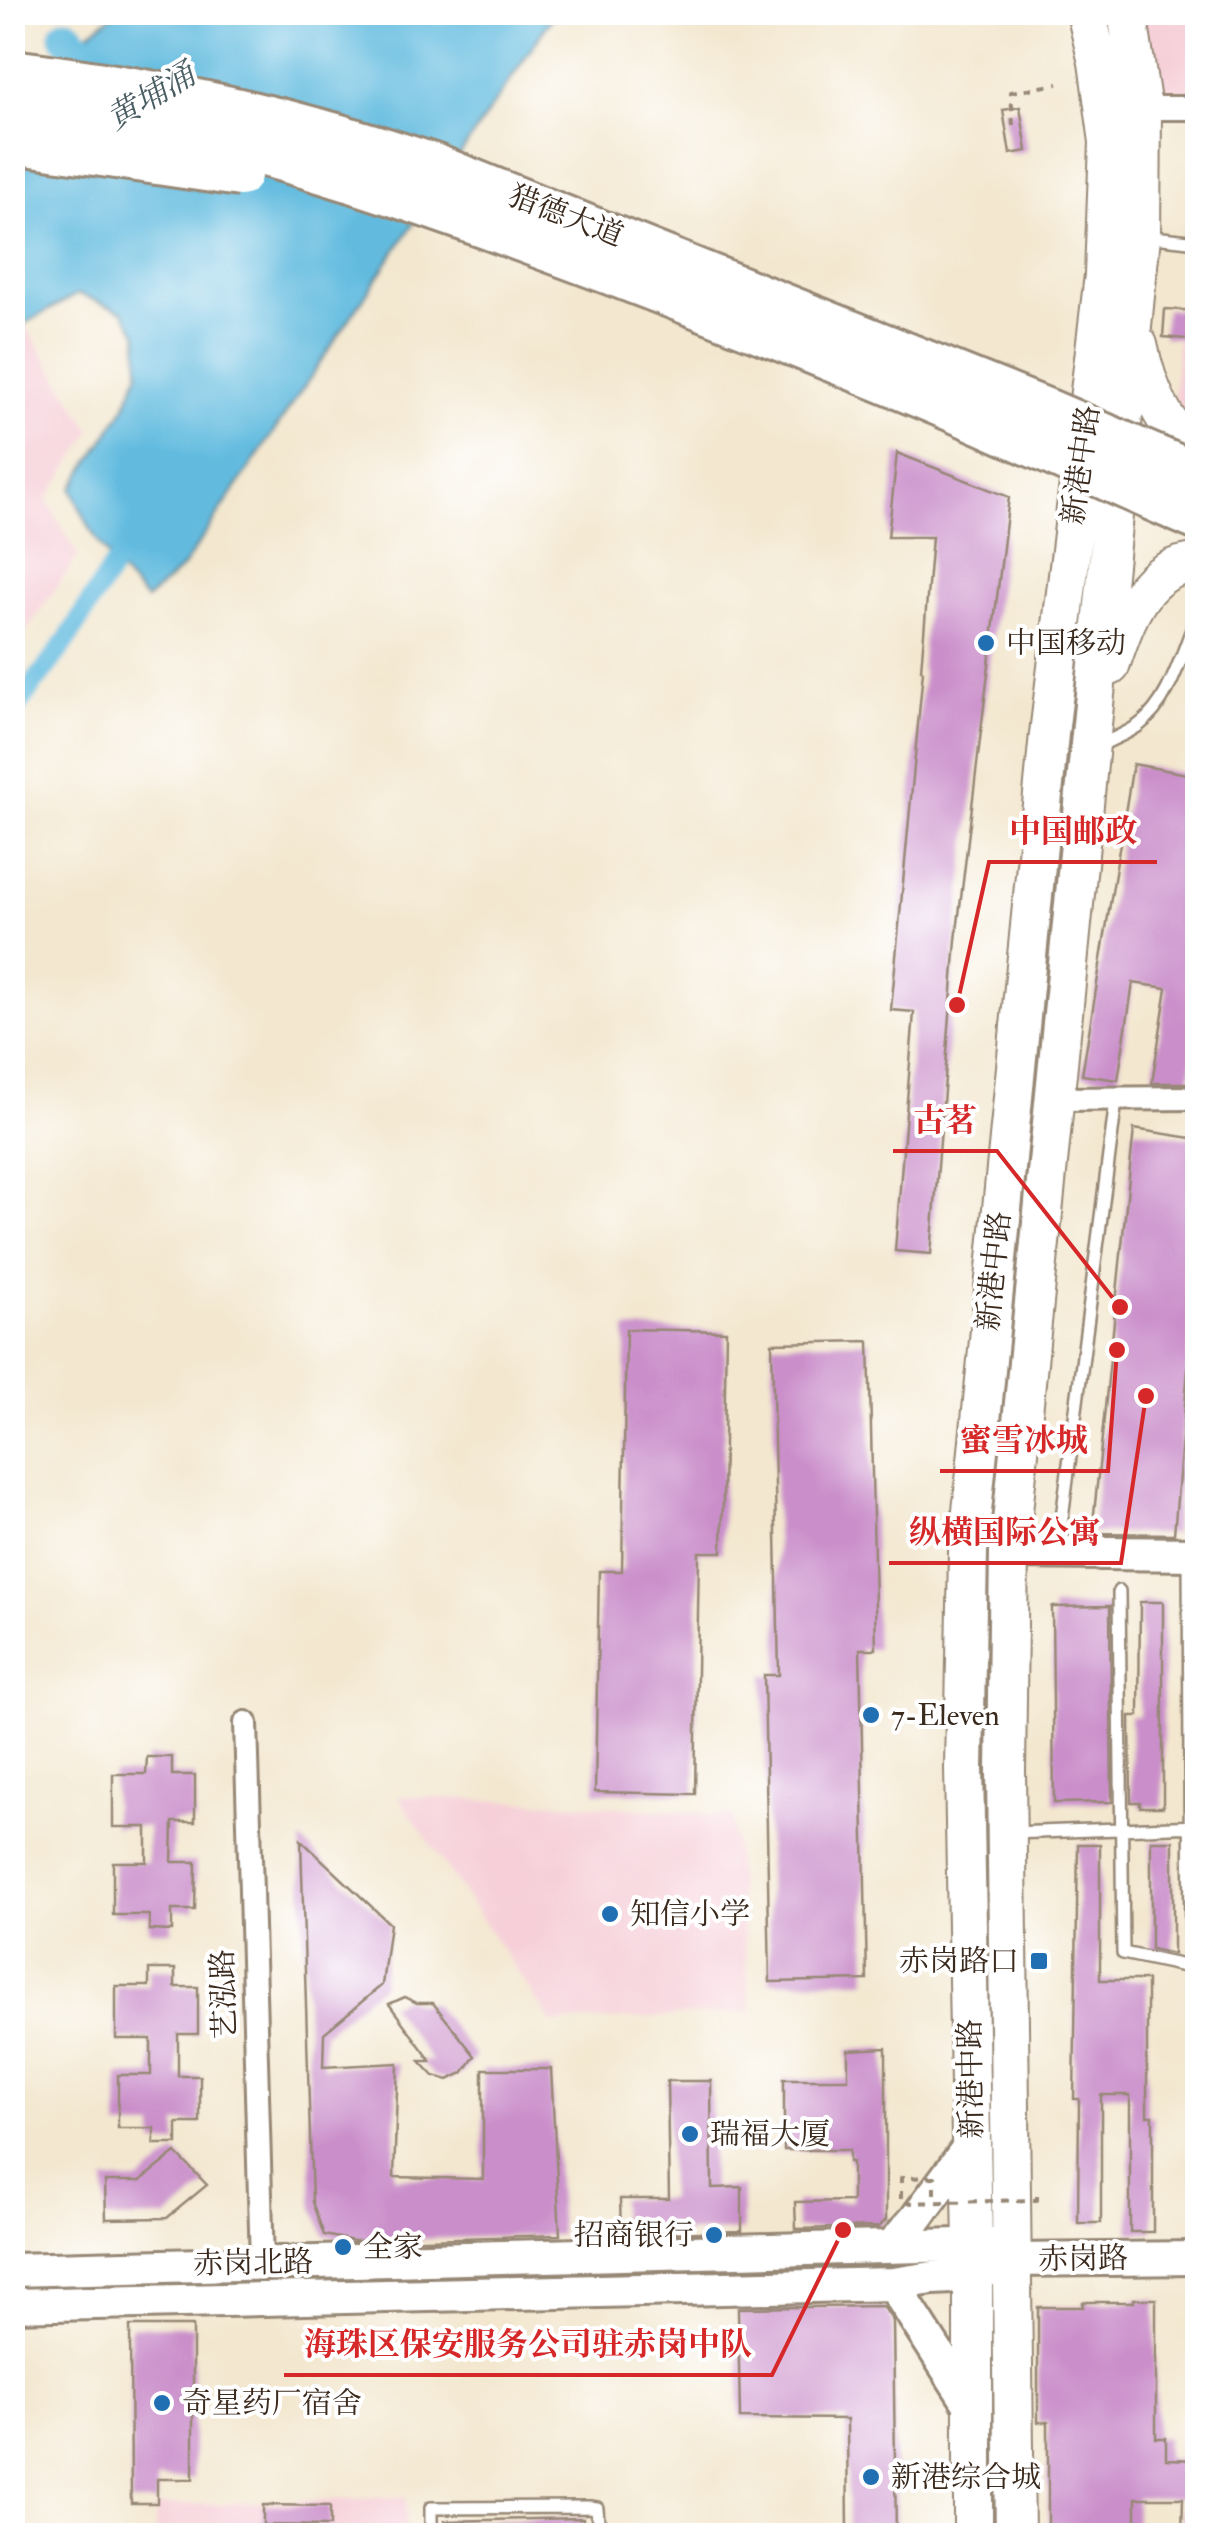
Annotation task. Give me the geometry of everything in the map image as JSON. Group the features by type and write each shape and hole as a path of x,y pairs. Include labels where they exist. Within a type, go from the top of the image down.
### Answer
{"highway":[{"name":"猎德大道","path":"12,71 182,95 370,143 616,235 1102,460"},
{"name":"猎德大道","path":"12,108 130,126 301,163 386,189 936,403 1102,460"},
{"path":"12,142 292,186 570,258"},
{"path":"1102,460 1198,476"},
{"path":"1102,460 1198,518"}],"main road":[{"name":"新港中路","path":"1086,12 1098,62 1108,142 1108,214 1117,320"},
{"name":"新港中路","path":"1015,2536 1007,1834 1010,1552 1104,590 1102,460 1117,320 1141,236 1142,108 1127,12"},
{"path":"1117,320 1151,393 1179,437 1198,455"},
{"path":"1102,460 1198,455"},
{"name":"新港中路","path":"973,2536 972,2143 964,1768 968,1552 1066,586 1102,460"},
{"path":"1102,460 1198,546"},
{"path":"1090,751 1108,670 1136,601 1163,572 1198,562"},
{"path":"1066,586 1104,590"},
{"path":"974,1477 1015,1480"},
{"path":"968,1552 1193,1554"},
{"path":"891,2247 972,2143"},
{"name":"赤岗路","path":"973,2260 1012,2252 1198,2244"},
{"name":"赤岗北路","path":"12,2270 891,2247 973,2260"},
{"name":"赤岗路","path":"1012,2252 1198,2258"},
{"name":"赤岗北路","path":"12,2305 893,2284 933,2278 973,2260"},
{"path":"893,2284 973,2409"}],"street":[{"path":"1142,108 1198,108"},
{"path":"1052,1099 1198,1098"},
{"name":"艺泓路","path":"246,1723 262,2263"}],"lane":[{"path":"1141,236 1198,242"},
{"path":"1090,751 1151,714 1164,694 1198,615"},
{"path":"1057,1553 1116,1101"},
{"path":"1119,1592 1123,1952 1194,1968 1193,1554"},
{"path":"1007,1834 1194,1826"},
{"path":"431,2536 431,2508 590,2507 597,2508 598,2536"}],"path":[{"path":"1013,126 1011,92 1058,84"},
{"path":"934,2194 934,2177 901,2178 901,2203 1037,2200 1036,2188"}],"shaded area":[{"path":"1133,13 1197,13 1197,95 1156,95"},
{"path":"1184,226 1197,228 1197,431 1188,423 1174,396"},
{"path":"25,325 92,431 47,500 78,556 13,650 12,332"},
{"name":"知信小学","path":"398,1796 732,1816 751,2012 552,2023"},
{"path":"406,2497 406,2535 155,2536 156,2506"}],"water":[{"name":"黄埔涌","path":"116,13 555,13 183,567 146,600 103,549 72,489 125,407 139,373 138,334 123,311 78,294 13,330 12,89"}],"building":[{"path":"1020,107 1027,151 1010,154 1003,110"},
{"path":"1165,309 1198,311 1198,340 1163,337"},
{"path":"897,453 1009,497 956,940 931,1254 895,1251 914,1012 891,1010 932,537 888,537"},
{"path":"1133,764 1198,776 1198,1027 1189,1083 1152,1083 1167,988 1133,983 1118,1080 1082,1075"},
{"path":"1134,1129 1198,1139 1198,1251 1174,1534 1092,1533"},
{"path":"626,1329 726,1331 722,1552 699,1552 695,1794 595,1792 599,1571 622,1571"},
{"path":"869,1341 876,1649 860,1649 867,1980 770,1982 764,1675 779,1675 772,1343"},
{"path":"1140,1602 1163,1602 1163,1807 1140,1807 1140,1802 1131,1802 1130,1716 1139,1716"},
{"path":"1110,1606 1112,1802 1054,1803 1052,1607"},
{"path":"147,1757 172,1757 172,1775 195,1775 195,1822 173,1822 172,1862 196,1862 195,1910 172,1910 172,1931 149,1930 149,1915 113,1915 113,1862 147,1862 147,1827 113,1827 113,1774 146,1774"},
{"path":"301,1840 390,1924 382,1985 324,2033 323,2067 398,2063 394,2177 483,2179 483,2069 551,2069 560,2235 354,2241 324,2235 312,2202"},
{"path":"1151,1841 1173,1841 1173,1954 1151,1949"},
{"path":"1078,1844 1100,1844 1100,1980 1147,1980 1147,2116 1153,2116 1153,2232 1130,2232 1130,2095 1101,2095 1101,2223 1078,2223 1079,2099 1074,2099"},
{"path":"149,1969 175,1969 175,1987 198,1987 198,2034 178,2034 178,2076 200,2076 200,2123 177,2123 177,2144 154,2144 154,2128 118,2128 118,2075 151,2075 151,2039 116,2039 116,1986 149,1986"},
{"path":"405,1997 417,2003 433,2003 475,2056 463,2073 448,2080 434,2076 420,2061 431,2061 389,2004"},
{"path":"886,2048 886,2220 879,2227 796,2229 795,2202 852,2201 852,2162 849,2150 784,2150 784,2079 848,2079 848,2050"},
{"name":"瑞福大厦","path":"667,2081 711,2081 712,2188 742,2187 742,2231 621,2234 620,2199 669,2199"},
{"path":"176,2153 207,2185 167,2218 106,2219 105,2181 140,2181"},
{"path":"1156,2299 1156,2438 1166,2438 1166,2459 1198,2460 1198,2536 1182,2536 1183,2498 1136,2498 1136,2536 1048,2536 1048,2422 1038,2422 1038,2307 1083,2307 1083,2302"},
{"name":"新港综合城","path":"883,2306 893,2321 896,2536 848,2536 847,2419 740,2418 738,2308"},
{"name":"奇星药厂宿舍","path":"130,2326 193,2326 193,2479 157,2479 157,2503 131,2503"},
{"path":"263,2505 330,2506 330,2526 263,2525"},
{"path":"583,2518 583,2536 445,2536 445,2521"}],"waterway":[{"path":"67,35 104,78"},
{"path":"12,713 65,643 113,566"}],"place":[{"name":"中国移动","path":"986,643"},
{"name":"中国邮政","path":"957,1005"},
{"name":"古茗","path":"1120,1307"},
{"name":"蜜雪冰城","path":"1117,1350"},
{"name":"纵横国际公寓","path":"1146,1396"},
{"name":"7-Eleven","path":"871,1715"},
{"name":"知信小学","path":"610,1914"},
{"name":"赤岗路口","path":"1039,1961"},
{"name":"瑞福大厦","path":"690,2134"},
{"name":"海珠区保安服务公司驻赤岗中队","path":"843,2230"},
{"name":"招商银行","path":"714,2235"},
{"name":"全家","path":"343,2247"},
{"name":"奇星药厂宿舍","path":"162,2403"},
{"name":"新港综合城","path":"871,2477"}]}
